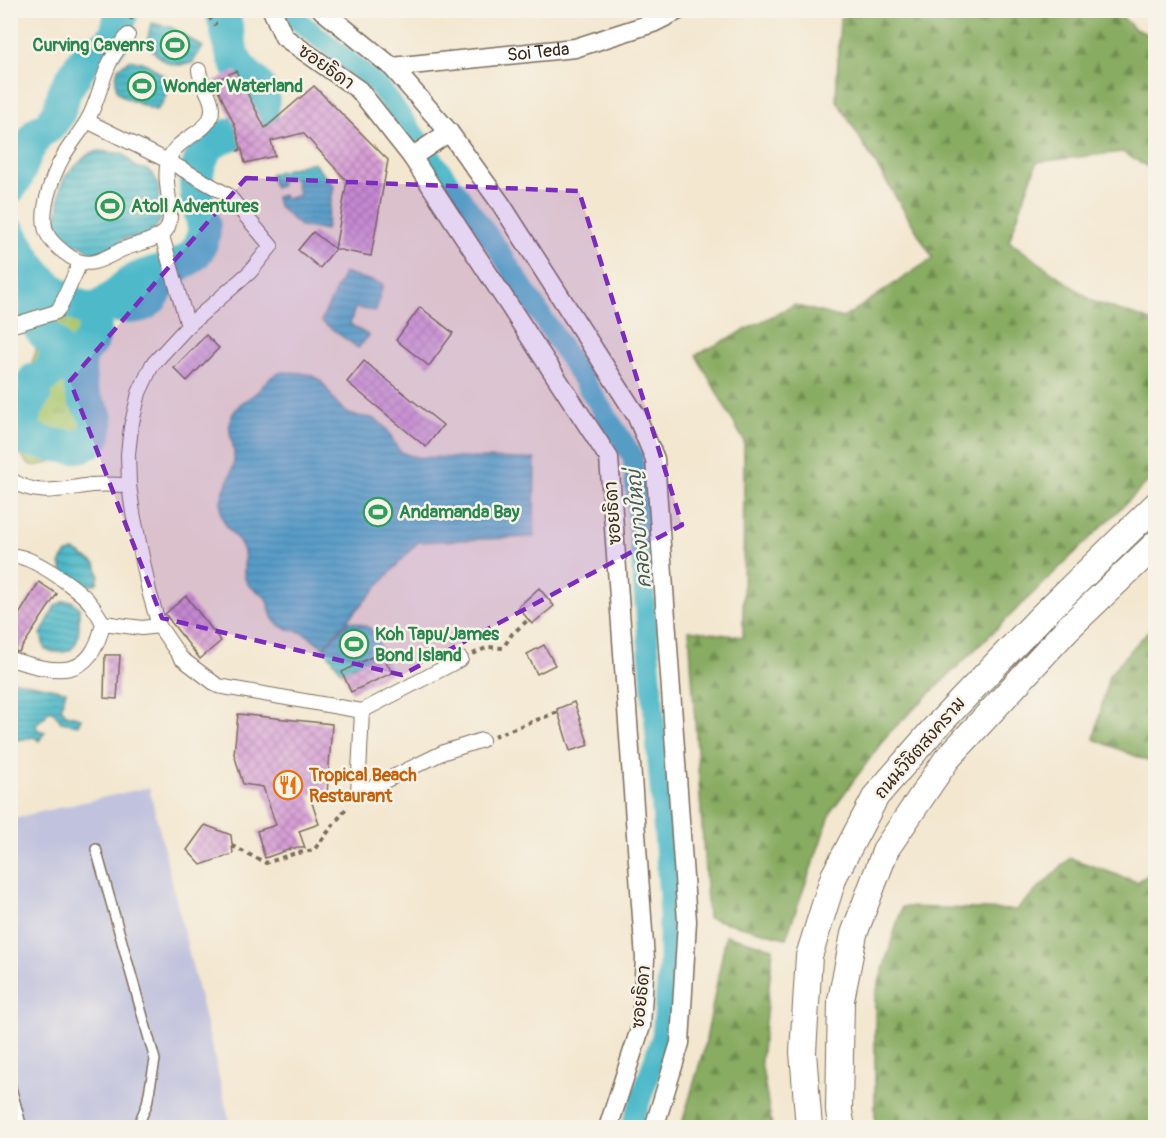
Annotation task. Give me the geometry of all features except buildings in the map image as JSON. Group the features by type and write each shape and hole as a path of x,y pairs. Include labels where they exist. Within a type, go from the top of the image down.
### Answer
{"main road":[{"name":"ถนนวิชิตสงคราม","path":"809,1128 803,1052 809,957 834,876 876,796 933,730 1011,648 1155,505"},
{"name":"ถนนวิชิตสงคราม","path":"842,1128 839,1112 841,1000 854,934 886,849 947,759 1068,628 1155,544"}],"street":[{"name":"ซอยธิดา","path":"272,10 284,37 359,90 412,157 609,458 645,959 641,1026 608,1128"},
{"path":"322,10 392,67 449,132 501,204 624,395 636,415 655,459 687,921 680,1043 654,1128"},
{"name":"Soi Teda","path":"392,67 575,48 653,23 679,10"},
{"path":"78,267 49,238 45,227 51,182 64,155 87,121 111,62 128,35"},
{"path":"188,326 164,242 170,209 166,183 173,164 175,147 184,139 196,134 211,117 213,107 200,78 199,70"},
{"path":"87,121 173,164 228,195 271,246 250,272 188,326 152,365 139,393 131,427 128,454 129,485 149,591 159,626 181,658 219,686 363,711 461,659"},
{"path":"412,157 449,132"},
{"path":"10,326 56,312 78,267 100,261 132,244 164,242"},
{"path":"10,479 21,487 44,491 70,490 93,485 129,485"},
{"path":"10,556 16,555 30,559 74,589 89,601 103,623 100,641 90,657 71,669 53,671 10,659"},
{"path":"103,623 142,628 159,626"},
{"path":"363,711 358,794 444,752 482,740"}],"lane":[{"path":"96,849 156,1059 147,1104 137,1128"},
{"path":"10,1084 22,1128"}],"path":[{"path":"203,10 216,25"},
{"path":"461,659 488,647 503,648 512,634 528,620"},
{"path":"482,740 558,712"},
{"path":"232,846 266,862 315,850 358,794"}],"highlighted area":[{"path":"246,178 579,191 682,525 402,675 162,618 70,381"}],"shaded area":[{"path":"149,787 231,1127 11,1127 10,819"}],"green space":[{"path":"873,10 1116,11 1135,29 1155,37 1155,171 1122,152 1037,162 1009,241 1094,302 1155,322 1155,475 888,734 832,810 786,938 708,918 689,630 743,637 744,441 696,355 794,305 843,318 933,258 836,99 840,18"},
{"path":"36,275 63,297 95,310 94,334 79,357 78,366 101,399 106,412 109,437 99,450 91,451 73,447 48,463 32,465 26,461 22,453 21,439 11,435 11,410 19,391 34,380 30,368 36,352"},
{"path":"1155,623 1155,764 1094,739 1109,675"},
{"path":"1070,858 1137,882 1155,870 1155,1127 875,1127 875,996 902,907 1016,910"},
{"path":"726,935 773,948 761,1061 772,1127 681,1127 705,1045"}],"water":[{"name":"Curving Cavenrs","path":"151,23 171,27 203,47 192,63 171,64 156,54 147,42"},
{"name":"Wonder Waterland","path":"130,60 146,64 168,79 166,96 156,110 119,94 116,84 118,68"},
{"name":"Atoll Adventures","path":"99,151 123,154 136,167 148,170 154,176 159,188 163,216 149,234 123,240 103,256 79,244 74,246 62,236 55,223 61,186 66,175 88,155"},
{"path":"313,162 334,186 326,230 300,226 278,206 276,197 283,195 285,199 299,195 294,177 280,181 281,186 274,188 270,174"},
{"path":"344,273 383,284 376,311 355,308 350,324 369,336 358,348 321,321"},
{"name":"Andamanda Bay","path":"282,372 306,374 317,378 342,409 355,416 369,417 383,425 403,453 418,457 535,459 534,537 418,542 323,647 304,633 279,625 273,619 265,597 247,583 244,575 242,547 224,522 221,500 233,468 234,453 230,428 232,415 239,405 256,393 271,377"},
{"path":"75,551 96,564 99,575 97,583 79,585 69,580 62,570 60,564 66,555"},
{"path":"64,601 72,601 79,608 76,643 66,652 45,650 41,634 55,606"},
{"name":"Koh Tapu/James Bond Island","path":"349,621 372,630 381,652 342,672 324,648"},
{"path":"11,680 66,691 61,708 66,714 81,718 78,725 61,722 54,712 49,710 36,726 38,730 45,732 39,741 34,737 11,741"}],"waterway":[{"path":"10,187 38,133 49,126 58,114 65,90 88,54 107,46 112,41 122,10"},
{"path":"10,233 33,271 42,280 65,299 91,309 104,305 135,280 179,265 194,255 204,233 196,186 201,159 210,145 217,140 253,126 262,110 262,93 259,87 240,69 233,56 221,10"},
{"name":"คลองบางใหญ่","path":"288,10 291,15 378,85 496,246 633,457 669,896 669,963 662,1036 631,1128"},
{"path":"106,304 129,307 145,304 156,292 164,270"},
{"path":"36,275 36,318 38,325 54,344 56,350 52,367 47,375 34,380 35,393 26,409 21,439 71,447 89,442 95,435 96,419 83,396 79,370 82,352 94,335 95,310"}],"place":[{"name":"Curving Cavenrs","path":"175,45"},
{"name":"Wonder Waterland","path":"142,86"},
{"name":"Atoll Adventures","path":"110,206"},
{"name":"Andamanda Bay","path":"378,512"},
{"name":"Koh Tapu/James Bond Island","path":"354,644"},
{"name":"Tropical Beach Restaurant","path":"288,785"}]}
